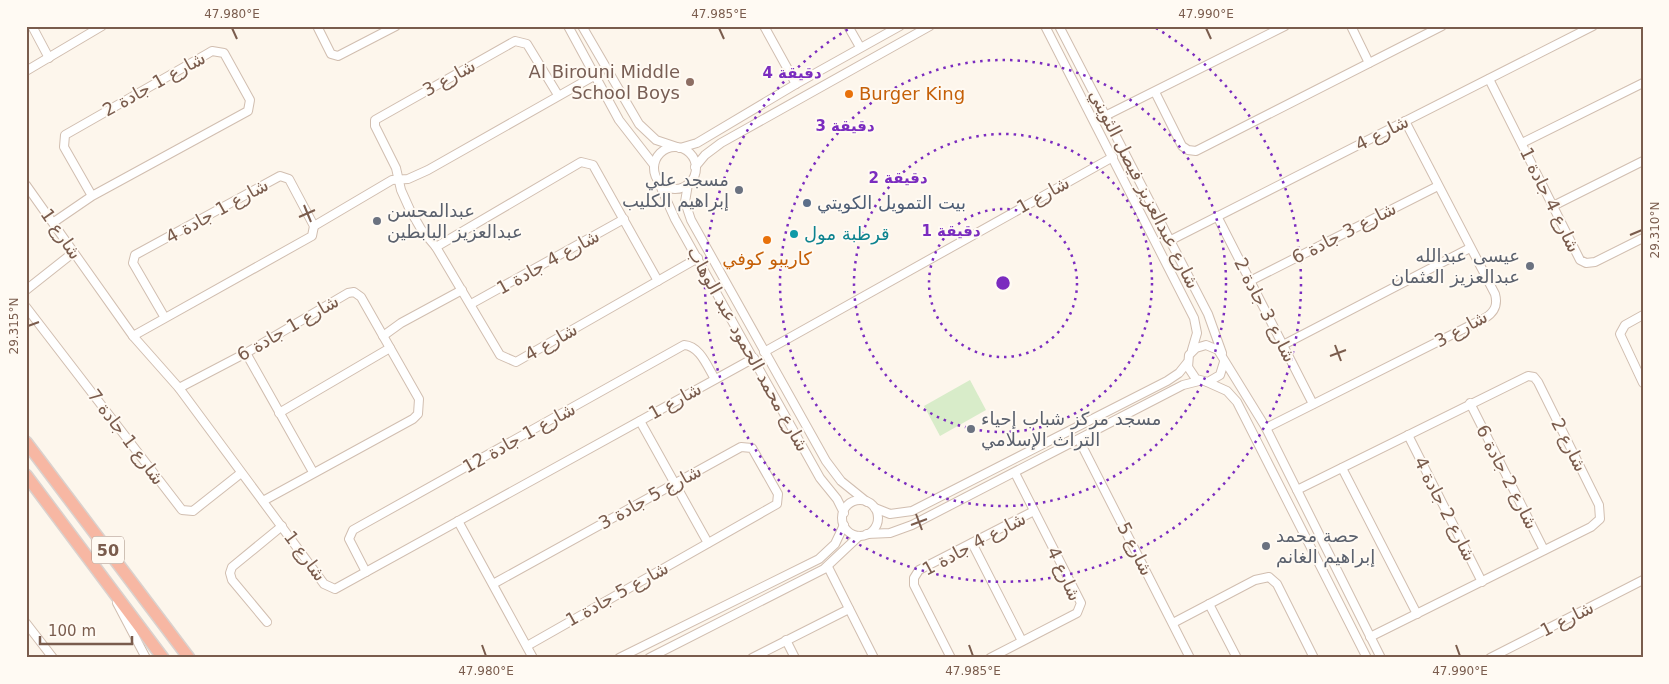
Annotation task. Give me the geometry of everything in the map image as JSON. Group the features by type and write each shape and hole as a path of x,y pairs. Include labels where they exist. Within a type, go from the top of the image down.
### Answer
{"highway":[{"name":"50","path":"26,442 189,658"},
{"name":"50","path":"26,475 163,658"}],"street":[{"path":"32,26 49,58"},
{"path":"26,71 102,26"},
{"path":"317,26 331,54 338,56 396,26"},
{"path":"764,26 796,84"},
{"path":"848,26 860,48"},
{"path":"900,26 796,84 697,143 663,151 654,164 654,172 658,181 664,186 674,189 688,184 693,178 695,167 705,155 721,143 926,27"},
{"name":"شارع عبدالعزيز فيصل الثويني","path":"1045,26 1194,318 1196,337 1191,353"},
{"name":"شارع عبدالعزيز فيصل الثويني","path":"1059,26 1107,115 1211,320 1223,358 1248,395 1266,428 1381,658"},
{"path":"1107,115 1285,26"},
{"path":"1351,26 1369,63"},
{"path":"1155,92 1182,146 1188,150 1196,151 1442,26"},
{"name":"شارع 4","path":"1171,240 1593,26"},
{"path":"570,30 579,32 582,27 639,124 656,140 690,154 695,167"},
{"path":"570,30 619,120 654,164"},
{"name":"شارع 3","path":"399,178 375,126 375,120 515,41 527,44 558,95"},
{"path":"580,48 584,43 591,43"},
{"name":"شارع 1 جادة 2","path":"54,222 92,196 248,110 250,100 224,53 212,51 206,54 65,134 64,147 92,196"},
{"path":"133,336 309,239 312,236 314,226 399,178 408,179 428,170 594,76"},
{"name":"شارع 4 جادة 1","path":"1489,79 1577,256 1584,262 1598,260 1643,238"},
{"path":"1522,143 1643,83"},
{"name":"شارع 3","path":"1266,428 1493,313 1497,303 1496,297 1405,121"},
{"name":"شارع 1","path":"764,352 1113,157"},
{"path":"1553,206 1643,161"},
{"path":"436,247 581,162 593,164 658,280"},
{"name":"شارع 1 جادة 4","path":"164,318 133,264 136,255 280,176 289,179 314,226"},
{"name":"شارع 4","path":"399,178 401,190 410,210 421,229 436,247 500,355 505,359 516,362 698,258"},
{"name":"شارع محمد الحمود عبد الوهاب","path":"658,181 675,219 820,478 837,499 844,513"},
{"name":"شارع محمد الحمود عبد الوهاب","path":"688,184 686,202 690,220 764,352 830,467 845,485 867,502"},
{"name":"شارع 3 جادة 6","path":"1250,281 1438,186"},
{"name":"شارع 1","path":"28,191 54,222 133,336 179,388 324,584 330,588 340,588 754,358"},
{"name":"شارع 3 جادة 2","path":"1217,216 1314,404"},
{"name":"شارع 4 جادة 1","path":"471,304 624,220"},
{"path":"1283,345 1470,248"},
{"path":"26,290 74,252"},
{"path":"383,336 401,322 462,290"},
{"name":"شارع 1 جادة 6","path":"179,388 246,353 348,293 354,292 361,297 419,399 418,414 413,419 263,500"},
{"name":"شارع 1 جادة 7","path":"26,306 182,510 193,511 241,473"},
{"path":"1643,315 1625,325 1620,334 1643,383"},
{"name":"شارع 1 جادة 12","path":"366,572 349,539 353,530 684,345 691,346 697,351 716,379"},
{"path":"624,657 819,559 835,544 844,525 844,513 853,502 867,502 875,508 890,514 912,511 1171,379 1187,363 1191,353 1199,346 1209,345 1218,350 1223,358 1222,372 1218,377 1203,382 1186,384 905,528 890,533 864,535 851,534 844,525"},
{"path":"280,413 390,348"},
{"path":"246,353 312,472"},
{"path":"1187,363 1191,374 1203,382 1223,388 1238,402 1367,658"},
{"name":"شارع 2","path":"1297,490 1523,377 1531,376 1538,382 1599,505 1601,514 1596,524 1370,637"},
{"path":"1139,395 1144,406"},
{"name":"شارع 2 جادة 6","path":"1470,404 1544,550"},
{"path":"640,420 708,543"},
{"name":"شارع 2 جادة 4","path":"1408,435 1482,582"},
{"name":"شارع 5","path":"1079,440 1190,658"},
{"name":"شارع 5 جادة 3","path":"493,584 741,447 747,446 752,448 778,494 777,504"},
{"path":"1342,468 1416,614"},
{"name":"شارع 4","path":"990,658 1078,613 1081,603 1015,473"},
{"name":"شارع 5 جادة 1","path":"527,646 777,504"},
{"path":"649,658 828,567 848,544 864,535 877,523 875,508"},
{"name":"شارع 4 جادة 1","path":"951,658 914,585 914,578 919,570 1034,511"},
{"path":"458,521 533,658"},
{"path":"267,622 232,580 230,573 232,567 282,526"},
{"path":"972,543 1022,641"},
{"path":"1317,558 1325,560 1329,552"},
{"path":"828,567 874,658"},
{"path":"1326,575 1328,570 1337,570"},
{"path":"1173,623 1255,580 1265,577 1272,579 1314,658"},
{"name":"شارع 1","path":"1490,658 1643,580"},
{"path":"109,585 126,624 146,658"},
{"path":"1209,604 1237,658"},
{"path":"752,658 849,609"},
{"path":"26,623 53,658"},
{"path":"165,624 196,658"},
{"path":"786,640 795,658"}],"green space":[{"path":"970,380 986,410 940,436 924,406"}],"place":[{"name":"Al Birouni Middle School Boys","path":"690,82"},
{"name":"Burger King","path":"849,94"},
{"name":"مسجد علي إبراهيم الكليب","path":"739,190"},
{"name":"بيت التمويل الكويتي","path":"807,203"},
{"name":"عبدالمحسن عبدالعزيز البابطين","path":"377,221"},
{"name":"قرطبة مول","path":"794,234"},
{"name":"كاريبو كوفي","path":"767,240"},
{"name":"عيسى عبدالله عبدالعزيز العثمان","path":"1530,266"},
{"name":"مسجد مركز شباب إحياء التراث الإسلامي","path":"971,429"},
{"name":"حصة محمد إبراهيم الغانم","path":"1266,546"}]}
